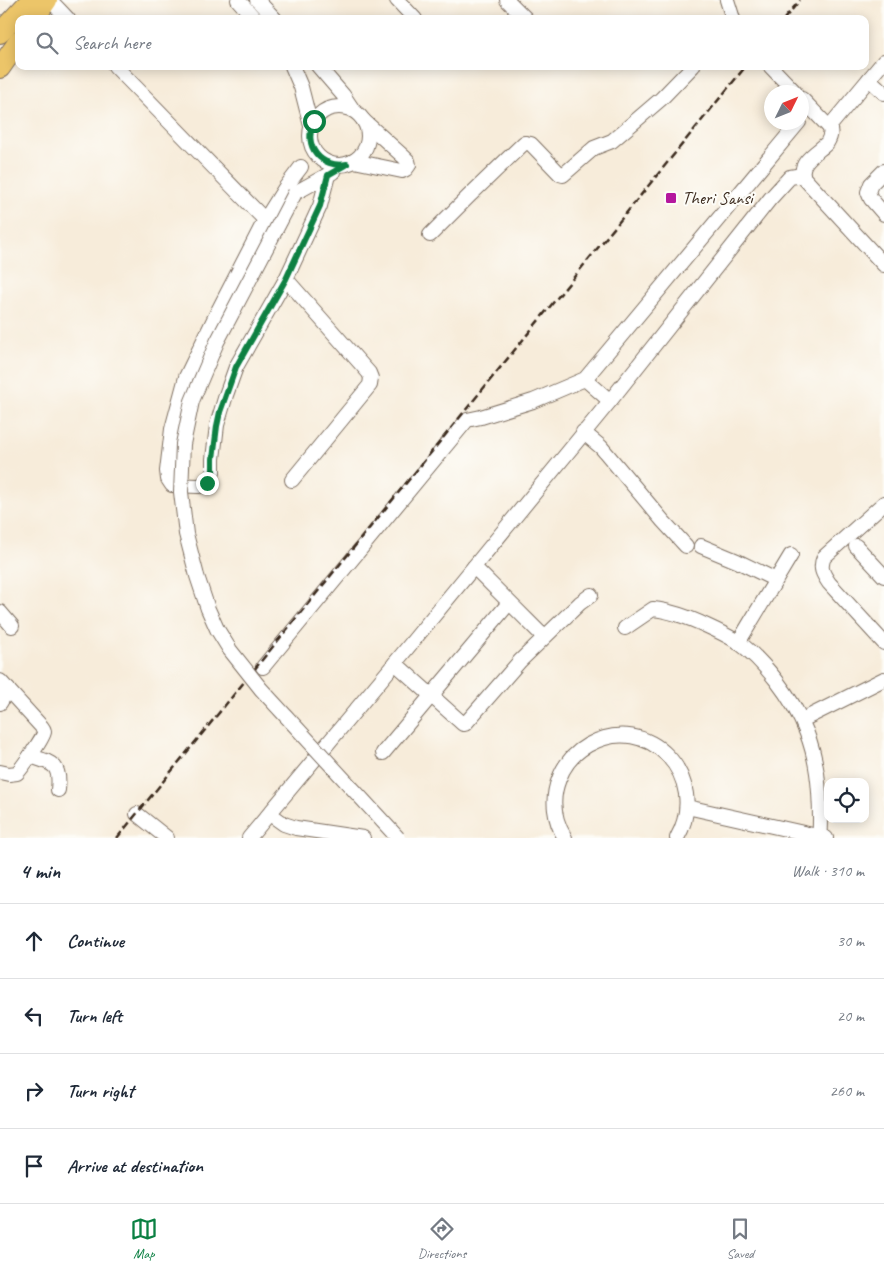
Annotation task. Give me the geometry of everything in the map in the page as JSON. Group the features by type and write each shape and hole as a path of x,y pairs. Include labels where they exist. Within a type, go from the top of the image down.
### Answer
{"highway":[{"path":"19,15 29,6 48,0"},
{"path":"0,33 15,19"},
{"path":"0,68 15,47"}],"street":[{"path":"48,0 64,15"},
{"path":"238,0 251,15"},
{"path":"257,0 271,15"},
{"path":"397,0 411,15"},
{"path":"507,0 522,15"},
{"path":"829,127 884,61"},
{"path":"119,70 265,220"},
{"path":"294,70 301,87 314,150 322,160 334,165 351,162 402,171 406,169 409,165 408,161 353,110 321,70"},
{"path":"430,235 524,143 531,144 563,175 594,148 612,141 662,99 689,70"},
{"path":"774,70 788,85"},
{"path":"869,79 884,93"},
{"path":"353,110 342,107 331,108 317,117 301,168 296,193 216,342 192,401 183,444 181,492 186,534 197,576 208,609 217,629 230,650 261,689 398,838"},
{"path":"809,113 829,127 831,132 830,139 805,163 802,169 803,175 884,265"},
{"path":"296,193 362,154 368,140 363,120"},
{"path":"264,667 467,420 481,418 533,401 585,379 792,130"},
{"path":"301,168 285,188 265,220 186,377 172,429 167,471 168,479 172,485 198,486 205,485 210,481 213,472 217,426 236,367 286,279 320,206 328,175"},
{"path":"884,171 871,184 868,192 871,199 884,214"},
{"path":"249,838 610,401 770,199 790,177 803,175"},
{"path":"286,279 371,378 370,385 292,480"},
{"path":"585,379 610,401"},
{"path":"583,432 601,447 686,546"},
{"path":"884,503 824,557 821,564 828,584 884,643"},
{"path":"701,546 738,561 776,580"},
{"path":"856,546 883,572"},
{"path":"738,643 791,555"},
{"path":"474,567 544,637"},
{"path":"395,663 463,724 467,724 486,699 544,637 591,595"},
{"path":"383,753 509,602"},
{"path":"625,628 653,610 658,610 689,618 715,630 738,643 761,662 786,693 802,720 814,752 818,774 822,838 687,807"},
{"path":"0,612 12,626"},
{"path":"802,720 884,679"},
{"path":"0,703 4,685"},
{"path":"0,772 17,773 42,739 44,732 4,685"},
{"path":"565,838 557,822 554,807 555,791 567,763 591,743 605,738 621,736 636,738 664,752 674,763 682,777 687,807 684,824 677,838"},
{"path":"30,756 50,762 53,765 58,775 58,790"},
{"path":"137,814 158,835"},
{"path":"270,814 288,826 319,835 363,838"}],"railway":[{"path":"787,15 800,0"},
{"path":"117,838 743,70"}],"place":[{"name":"Theri Sansi","path":"671,198"}],"route":[{"path":"207,483 210,481 213,472 213,459 220,412 236,367 286,279 320,206 328,175 347,164 334,165 322,160 318,156 311,144 310,138 311,126 314,121"}]}
